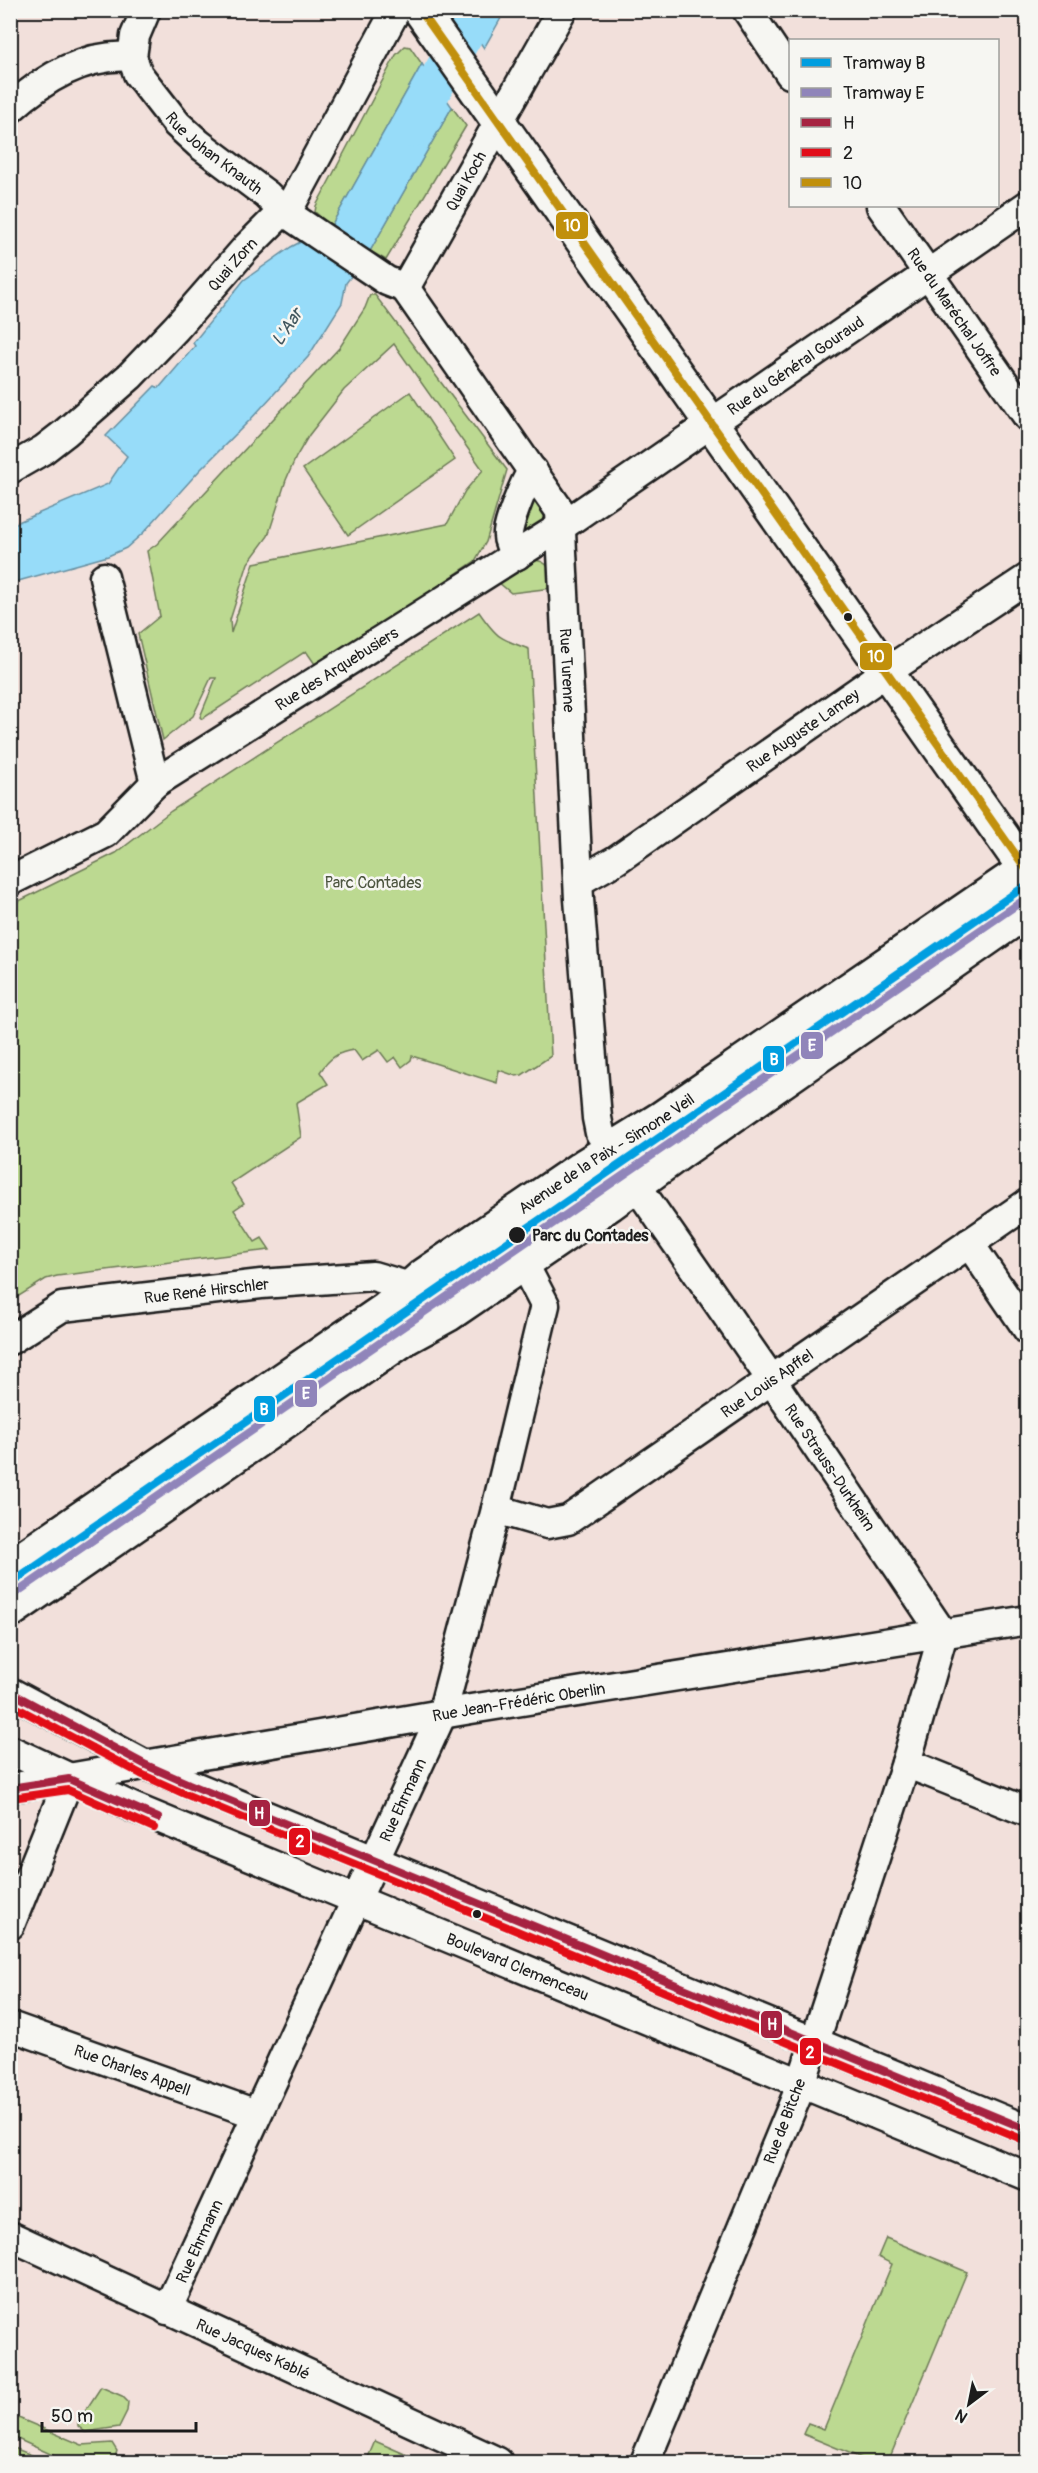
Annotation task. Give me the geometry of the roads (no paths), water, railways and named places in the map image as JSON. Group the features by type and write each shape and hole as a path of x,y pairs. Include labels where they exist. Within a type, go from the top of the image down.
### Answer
{"main road":[{"path":"423,15 491,108 886,672 1027,869"},
{"name":"Avenue de la Paix - Simone Veil","path":"10,1567 387,1309 410,1287 1027,869"},
{"path":"10,1611 397,1344 449,1314 610,1204 996,929 1028,909"}],"street":[{"path":"10,109 33,89 73,67 116,56 132,57 135,36 146,10"},
{"name":"Quai Zorn","path":"10,469 43,450 65,433 130,376 176,328 246,248 283,212 300,191 396,10"},
{"name":"Quai Koch","path":"405,288 491,108 562,10"},
{"path":"747,10 789,73"},
{"name":"Rue Johan Knauth","path":"132,57 138,74 177,124 199,144 267,195 283,212 361,263"},
{"name":"Rue du Général Gouraud","path":"562,526 1028,205"},
{"name":"Rue du Maréchal Joffre","path":"882,207 1028,417"},
{"name":"Rue Turenne","path":"361,263 387,280 405,288 560,511 579,881 597,1118 600,1133 636,1184"},
{"path":"517,555 509,543 508,534 526,480 533,471"},
{"name":"Rue des Arquebusiers","path":"10,881 106,833 154,783 562,526"},
{"path":"104,577 154,783"},
{"name":"Rue Auguste Lamey","path":"579,881 616,860 886,672 1028,578"},
{"name":"Rue Strauss-Durkheim","path":"636,1184 943,1634"},
{"name":"Rue Louis Apffel","path":"496,1509 547,1524 568,1520 1028,1203"},
{"path":"969,1243 1028,1330"},
{"name":"Rue Ehrmann","path":"167,2310 442,1714 496,1509 544,1305 530,1276 521,1264"},
{"name":"Rue René Hirschler","path":"10,1340 62,1307 272,1283 373,1276 410,1287"},
{"name":"Rue Jean-Frédéric Oberlin","path":"10,1788 442,1714 1028,1620"},
{"name":"Rue de Bitche","path":"645,2463 816,2042 906,1763 943,1634"},
{"path":"10,1692 146,1765 1028,2130"},
{"name":"Boulevard Clemenceau","path":"10,1750 132,1807 1028,2177"},
{"path":"906,1763 1028,1812"},
{"path":"10,1925 69,1779"},
{"name":"Rue Charles Appell","path":"10,2026 256,2114"},
{"name":"Rue Jacques Kablé","path":"10,2236 498,2463"}],"water":[{"path":"458,11 505,11 484,48"},
{"path":"422,64 452,107 370,251 346,283 342,303 308,357 143,533 126,548 108,556 11,583 11,525 108,484 127,456 106,436 155,386 159,388 195,346 193,343 244,280 291,247 331,226"}],"waterway":[{"name":"L'Aar","path":"410,129 478,10"}],"tram line":[{"name":"B","path":"10,1584 1028,884"},
{"name":"E","path":"16,1593 1028,897"}],"place":[{"name":"Parc du Contades","path":"517,1235"}],"park label":[{"name":"Parc Contades","path":"373,882"}]}
